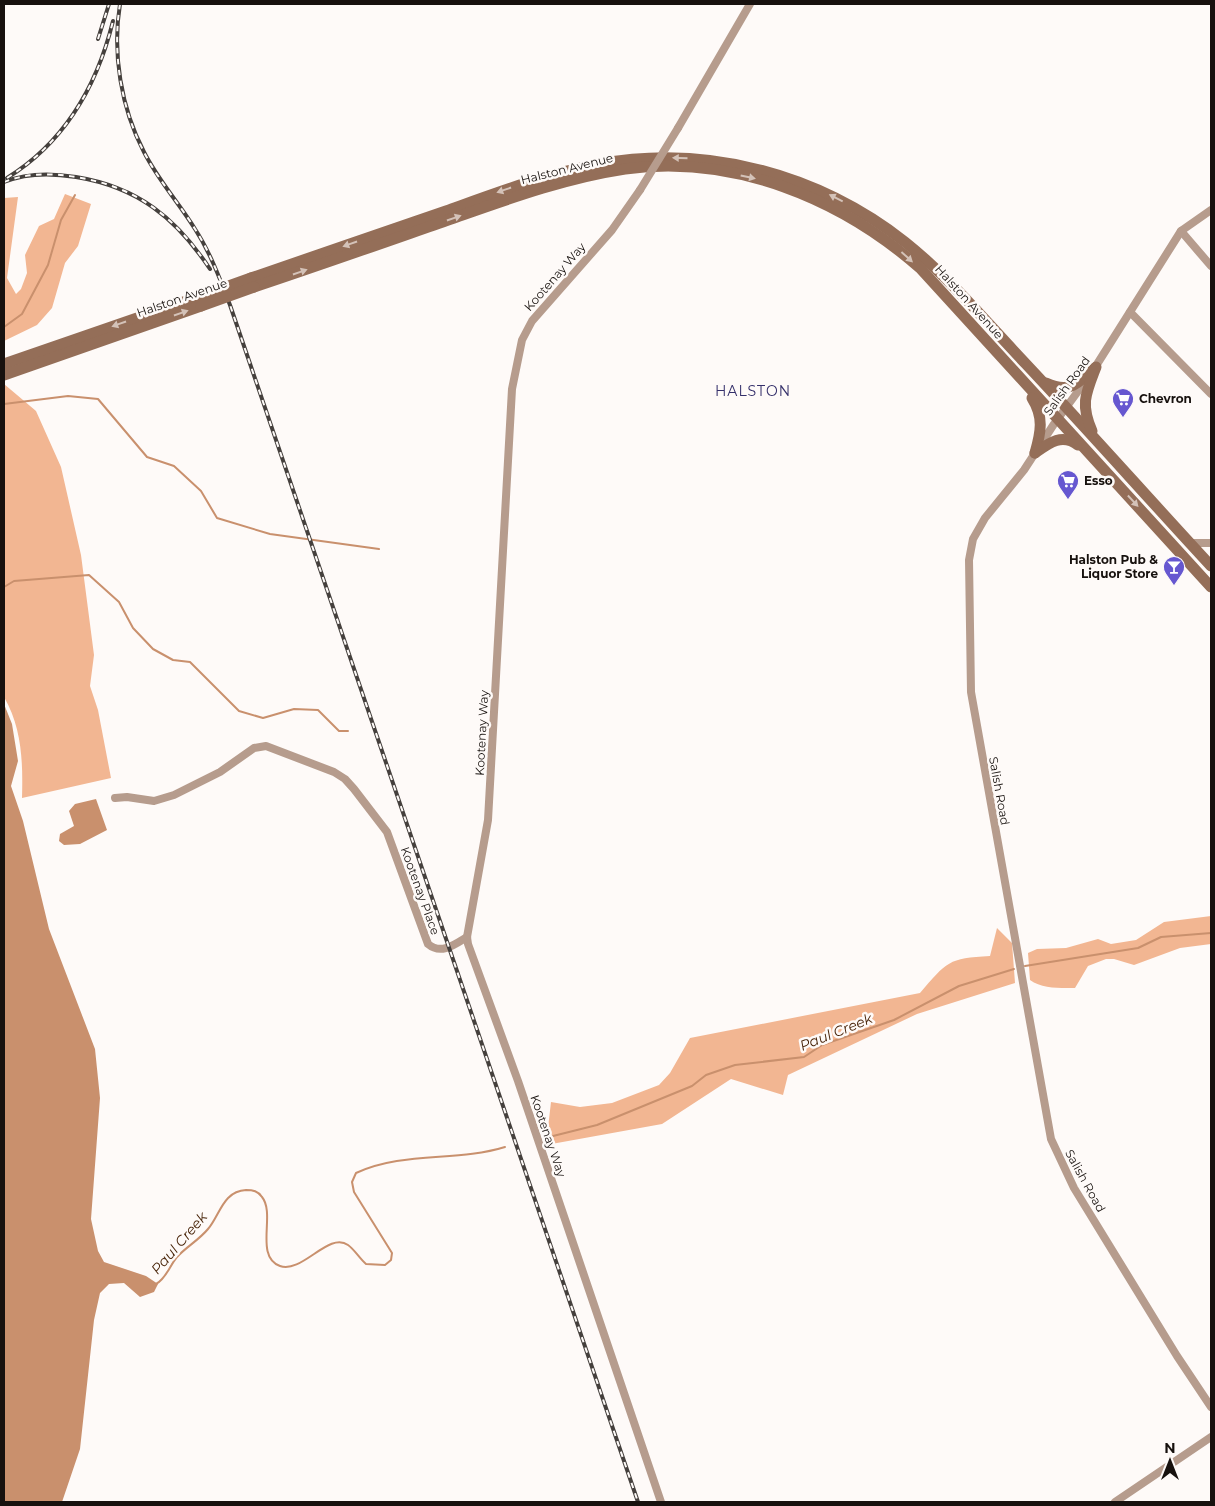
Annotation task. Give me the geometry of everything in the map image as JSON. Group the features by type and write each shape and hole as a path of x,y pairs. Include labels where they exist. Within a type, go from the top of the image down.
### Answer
{"main road":[{"name":"Halston Avenue","path":"253,283 517,186 566,171 626,160 664,158 712,161 764,170 792,179 830,195 876,222 927,262 1067,408 1211,566"},
{"name":"Halston Avenue","path":"4,375 34,359 200,301 568,181 627,169 659,167 710,170 762,180 789,188 841,211 871,230 921,269 1057,420 1211,586"},
{"name":"Halston Avenue","path":"4,364 34,359"},
{"path":"1041,381 1057,388 1073,387 1096,367"},
{"path":"1095,439 1084,409 1085,395 1096,367"},
{"path":"1022,381 1038,406 1041,418 1041,431 1035,453"},
{"path":"1035,453 1051,442 1061,439 1071,440 1088,453"}],"street":[{"name":"Kootenay Way","path":"661,1502 467,937 488,820 512,390 522,340 532,321 612,230 640,190 750,4"},
{"name":"Salish Road","path":"1211,210 1181,231 1096,367 986,518 973,539 969,560 971,692 1024,995 1054,1148 1074,1188 1177,1356 1211,1407"},
{"path":"1181,231 1211,266"},
{"path":"1130,312 1211,394"},
{"path":"1190,543 1211,543"},
{"name":"Kootenay Place","path":"115,798 127,797 154,801 174,795 220,772 247,751 266,746 323,767 345,779 387,832 428,944 433,948 442,950 467,937"},
{"path":"1115,1502 1211,1437"}],"shaded area":[{"path":"65,194 91,204 78,246 65,263 52,308 37,325 4,341 4,198 18,197 7,278 16,294 21,289 27,273 25,255 39,226 54,219"},
{"path":"4,384 36,411 61,467 81,555 94,655 90,686 98,710 111,778 22,798 22,771 18,733 15,721 4,697"},
{"path":"4,704 12,724 18,761 11,786 23,821 49,929 95,1049 100,1098 91,1219 98,1251 104,1262 146,1276 158,1284 154,1292 140,1297 124,1283 109,1284 100,1293 94,1320 80,1449 62,1502 4,1502"},
{"path":"96,799 107,830 80,844 64,845 59,841 60,834 74,826 69,811 75,804"},
{"path":"1211,916 1211,944 1180,948 1134,965 1114,959 1106,959 1088,966 1075,988 1057,988 1040,985 1030,980 1028,953 1037,949 1066,948 1098,939 1111,944 1136,940 1164,922"},
{"path":"997,928 1012,943 1015,983 917,1014 788,1075 783,1095 731,1079 662,1124 546,1145 551,1102 580,1107 612,1103 659,1085 670,1073 690,1038 920,993 936,974 949,964 965,958 990,956"}],"waterway":[{"path":"4,327 22,314 48,265 61,220 75,195"},
{"path":"4,404 68,396 98,399 147,457 174,466 201,491 217,518 270,534 379,549"},
{"path":"4,587 14,581 89,575 119,602 133,628 153,649 173,660 190,662 239,711 263,718 294,709 318,710 339,731 348,731"},
{"name":"Paul Creek","path":"1025,966 1138,948 1161,937 1211,933"},
{"name":"Paul Creek","path":"549,1137 597,1125 692,1086 706,1075 735,1065 804,1057 822,1045 894,1020 959,986 1014,969"},
{"name":"Paul Creek","path":"156,1284 165,1275 177,1257 208,1229 227,1199 238,1191 246,1190 259,1193 266,1204 268,1253 272,1261 280,1266 288,1267 297,1264 324,1248 341,1242 348,1245 366,1264 385,1265 391,1260 392,1253 354,1192 352,1182 356,1173 392,1162 487,1152 505,1147"}],"railway":[{"path":"98,39 109,4"},
{"path":"120,4 117,42 118,61 120,80 129,117 144,152 162,182 189,219 205,247 230,305 638,1502"},
{"path":"7,178 28,164 46,147 62,130 76,110 98,68 113,21"},
{"path":"4,182 30,175 58,175 76,177 118,188 137,197 169,220 197,251 210,269"}],"place":[{"name":"Chevron","path":"1123,418"},
{"name":"Esso","path":"1068,500"},
{"name":"Halston Pub & Liquor Store","path":"1174,586"}],"district":[{"name":"HALSTON","path":"753,391"}]}
